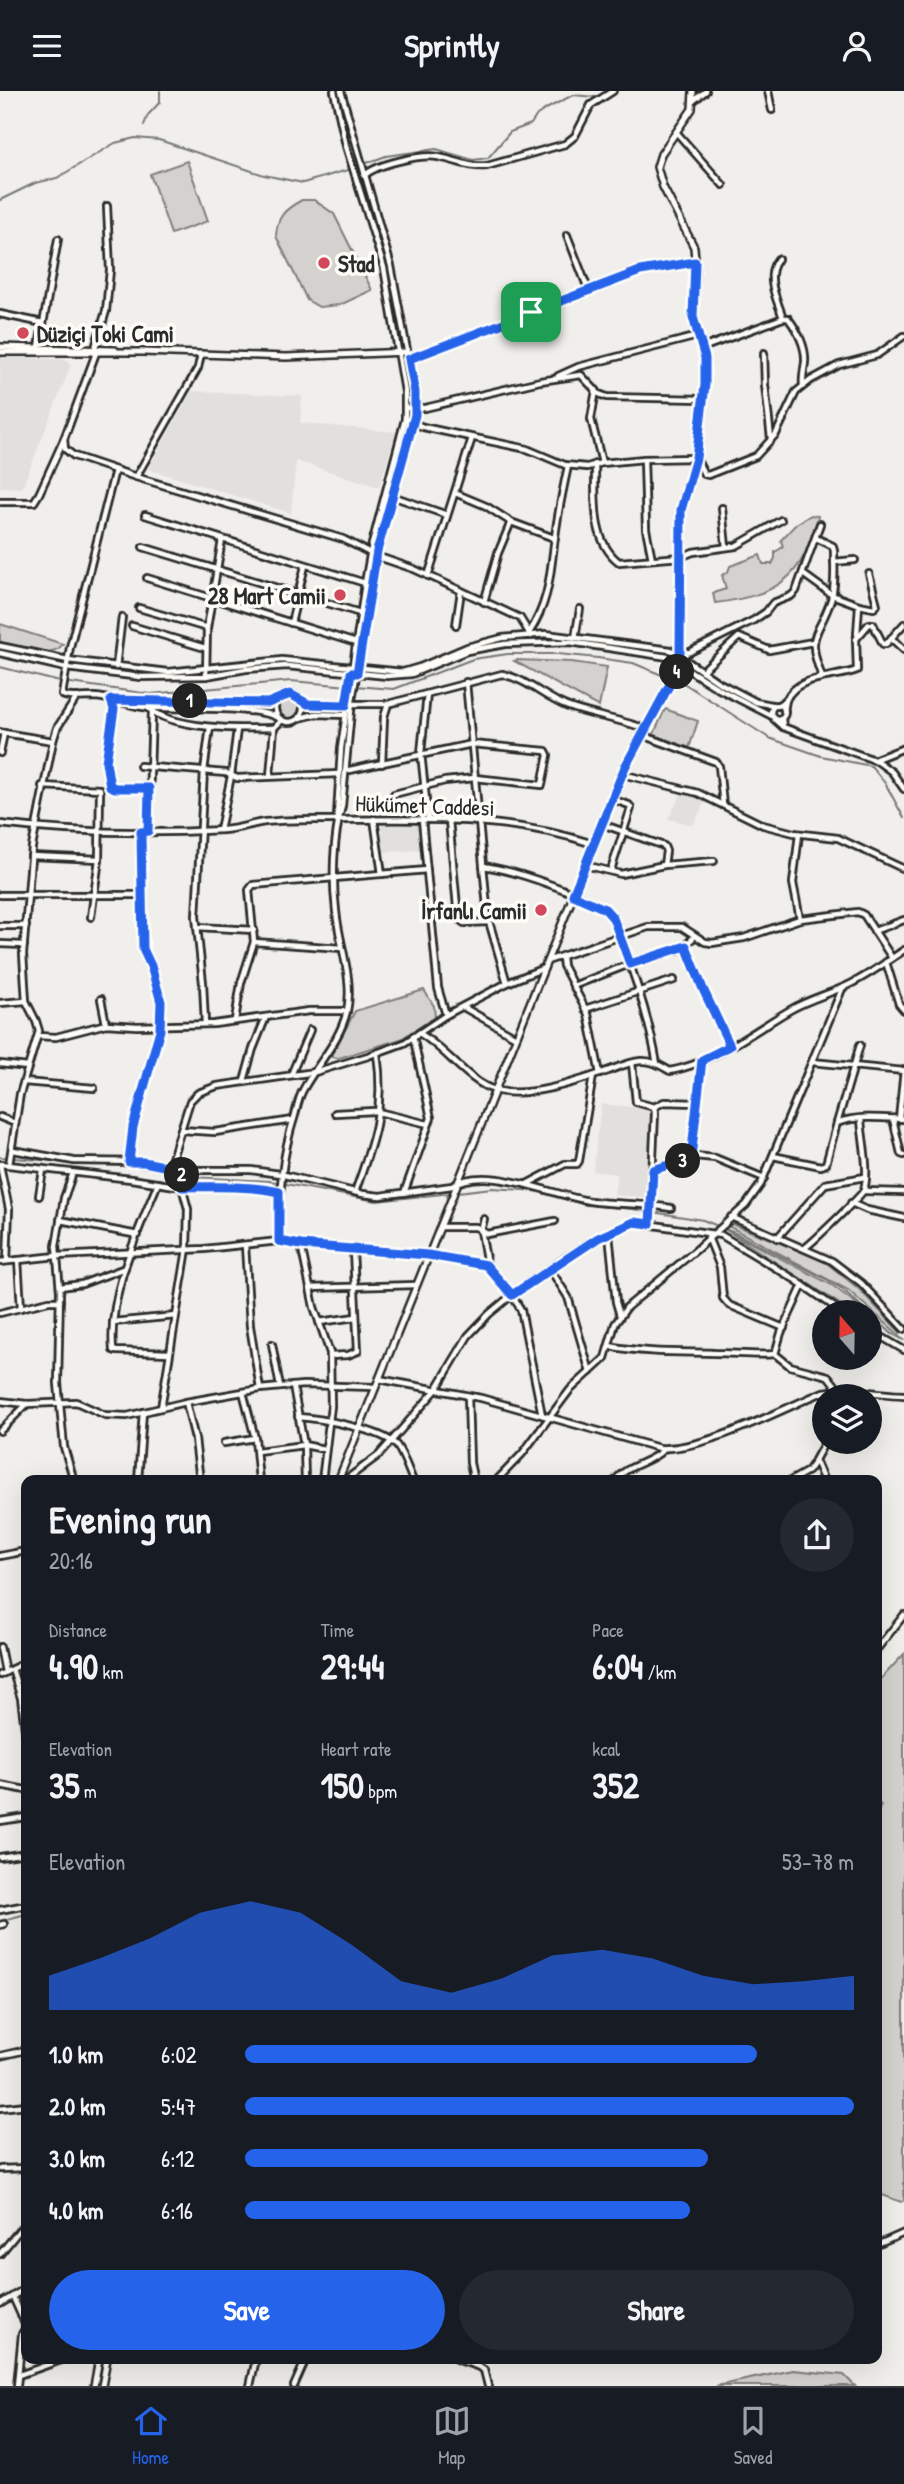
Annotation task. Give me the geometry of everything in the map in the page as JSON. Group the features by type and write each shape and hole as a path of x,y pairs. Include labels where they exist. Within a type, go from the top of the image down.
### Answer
{"main road":[{"path":"340,1475 611,799 677,671 680,654 681,510 696,458 705,358 693,317 694,247 663,187 657,167 662,154 692,109 693,91"},
{"path":"0,349 39,347 286,357 400,352 408,355"},
{"path":"0,349 95,350"},
{"path":"94,2386 98,2364"},
{"path":"102,2386 106,2364"}],"street":[{"path":"334,91 354,171 384,268 400,352 405,408 405,419 370,552 353,682 345,715 336,809 338,820"},
{"path":"341,91 359,162 391,266 415,392 413,422 376,556 354,671"},
{"path":"363,173 393,163 425,157 438,157 476,167 487,166 565,144 575,136 591,105 612,91"},
{"path":"693,101 706,91"},
{"path":"768,91 772,110"},
{"path":"677,133 723,185"},
{"path":"0,502 34,502 64,439 106,311 110,270 107,206"},
{"path":"567,236 588,289"},
{"path":"39,347 58,239"},
{"path":"778,259 772,266 770,275 783,318"},
{"path":"408,355 640,271 695,262"},
{"path":"0,314 43,323"},
{"path":"702,348 788,318 799,335 806,359 803,386"},
{"path":"553,379 578,367 698,336"},
{"path":"405,419 423,427 527,449 568,466 587,467 644,459 696,458 704,474 708,475 756,456 776,435 796,393 803,386 839,365 877,355 904,336"},
{"path":"765,353 765,386 771,440"},
{"path":"136,477 198,367 201,354"},
{"path":"405,408 415,409 581,375 607,397 703,399"},
{"path":"596,390 592,419 602,463"},
{"path":"428,576 472,438"},
{"path":"64,439 65,449 74,456 343,539 520,618 535,643"},
{"path":"644,459 646,529 652,559"},
{"path":"595,464 597,521 609,555 619,562 681,557 693,552 736,546 781,520"},
{"path":"530,634 548,596 554,538 568,466"},
{"path":"115,470 66,668 62,695 111,700 268,703 290,694 308,704 388,704 502,674 513,676 563,705 620,719 646,729"},
{"path":"455,493 486,506 511,522 554,538"},
{"path":"392,496 447,515"},
{"path":"722,508 726,547"},
{"path":"145,515 365,583"},
{"path":"484,601 498,553 511,522"},
{"path":"680,654 690,652 754,620 773,603 796,591 820,524"},
{"path":"816,538 832,546 834,562 832,595 813,642 822,677"},
{"path":"206,676 207,628 222,540"},
{"path":"143,547 361,613"},
{"path":"834,562 855,560"},
{"path":"291,623 305,566"},
{"path":"803,574 832,595 873,608 877,605 869,574"},
{"path":"147,579 356,643"},
{"path":"456,625 461,591"},
{"path":"783,727 786,700 795,688 822,677 857,670 859,605"},
{"path":"139,608 207,628"},
{"path":"575,638 580,609"},
{"path":"116,667 122,617"},
{"path":"857,635 872,623 883,644 904,624"},
{"path":"132,626 205,648"},
{"path":"0,653 66,668 141,677 206,676 287,666 387,671 412,670 467,647 530,634 546,634 671,650 718,682 756,702 780,706 783,714"},
{"path":"702,671 739,637 769,650 813,642"},
{"path":"891,638 904,650"},
{"path":"0,646 68,660 168,672 282,660 387,676 412,674 467,651 505,644 570,642 654,654 678,663 719,689 773,717 783,727 874,760 892,772 904,789"},
{"path":"466,682 489,922 507,983"},
{"path":"427,694 421,753 426,785 427,870 438,988 446,1015"},
{"path":"9,1164 24,1082 38,1036 36,1021 26,1001 24,945 31,856 53,741 57,728 77,697"},
{"path":"111,700 149,709 271,714 290,723 316,714 345,715"},
{"path":"111,700 114,709 106,762 110,786 149,788"},
{"path":"277,700 275,709 280,719"},
{"path":"773,717 772,710 786,700"},
{"path":"299,719 303,710 302,701"},
{"path":"279,1241 280,1175 293,1120 302,1090 337,1037 347,1011 348,981 336,911 335,880 349,702"},
{"path":"382,764 384,717 388,704"},
{"path":"149,709 177,720 210,727 274,728"},
{"path":"148,831 149,709"},
{"path":"773,717 783,714"},
{"path":"270,776 274,728 280,719"},
{"path":"205,1024 197,927 204,771 210,727"},
{"path":"220,830 237,729"},
{"path":"0,753 2,733 53,741"},
{"path":"642,735 716,762 719,766 723,805"},
{"path":"345,771 472,744 546,751 548,755 542,785 475,778 426,785 394,794"},
{"path":"874,760 904,748"},
{"path":"140,766 204,771 237,778 339,774"},
{"path":"622,775 698,793 763,825 799,834 838,838 904,869"},
{"path":"43,786 100,789 99,859 91,917"},
{"path":"611,799 629,805 631,809 611,870"},
{"path":"374,819 382,874"},
{"path":"449,820 458,918 464,923 489,922"},
{"name":"Hükümet Caddesi","path":"0,824 141,832 220,830 276,821 478,820 565,835 593,844"},
{"path":"602,824 664,846 664,865"},
{"path":"129,1162 133,1127 160,1026 161,1002 151,966 143,949 141,832"},
{"path":"799,834 793,883 800,919"},
{"path":"31,856 99,859"},
{"path":"585,865 621,874 664,865 714,861"},
{"path":"483,866 527,876 605,909 613,918 641,992 657,1064"},
{"path":"235,1020 241,983 254,942 249,890 253,885 427,870"},
{"path":"0,895 142,895"},
{"path":"169,1168 190,1101 198,1093 243,1081 315,1072 404,1043 446,1015 507,983 562,957 620,936 660,925 682,927 705,943 744,938 800,919 858,912 864,915 892,958"},
{"path":"874,931 904,920"},
{"path":"0,926 26,926"},
{"path":"197,927 254,930"},
{"path":"573,986 686,946 695,936"},
{"path":"254,942 342,948"},
{"path":"0,944 24,945"},
{"path":"686,946 730,1046"},
{"path":"416,1035 433,1040 470,1074 496,1090 535,1092 643,1060 670,1071 685,1068 730,1046 790,1010 839,989 904,950"},
{"path":"562,957 563,966 590,1023 600,1074"},
{"path":"887,962 898,1004 904,1010"},
{"path":"585,1009 674,980"},
{"path":"502,1475 523,1454 570,1390 605,1358 615,1324 627,1307 746,1205 764,1178 839,989"},
{"path":"101,999 106,1024"},
{"path":"0,1003 26,1001"},
{"path":"462,1007 516,1037"},
{"path":"38,1036 56,1037 106,1024 205,1024 309,1011 347,1011"},
{"path":"243,1081 266,1016"},
{"path":"290,1076 310,1030"},
{"path":"404,1193 428,1124 430,1108 416,1035"},
{"path":"773,1156 821,1166 826,1164 860,1045"},
{"path":"355,1192 381,1104 377,1053"},
{"path":"691,1158 702,1060"},
{"path":"812,1062 904,1070 899,1119 901,1154 904,1155"},
{"path":"632,1063 636,1101 654,1107 664,1102 697,1103"},
{"path":"0,1064 28,1067"},
{"path":"527,1184 565,1164 577,1164 579,1161 593,1076"},
{"path":"24,1082 94,1088"},
{"path":"650,1224 654,1107"},
{"path":"335,1113 358,1110 379,1112 428,1124"},
{"path":"0,1117 15,1123"},
{"path":"837,1123 860,1119 899,1119"},
{"path":"805,1247 816,1240 864,1191 866,1167 860,1119"},
{"path":"181,1130 215,1132 293,1120"},
{"path":"13,1152 74,1161 144,1162 183,1172 251,1170 380,1196 459,1183 510,1180 592,1202 671,1207"},
{"path":"653,1170 695,1156 715,1157 764,1178"},
{"path":"7,1261 9,1209 0,1165 158,1183 279,1191"},
{"path":"39,1196 43,1170"},
{"path":"161,1408 187,1249 188,1209 182,1185 183,1172"},
{"path":"72,1173 60,1220 57,1256 60,1287 58,1383 64,1447 72,1475"},
{"path":"777,1238 825,1184 865,1177"},
{"path":"158,1183 125,1268 113,1322 113,1350 169,1353"},
{"path":"864,1191 904,1192"},
{"path":"851,1203 867,1210 904,1218"},
{"path":"731,1217 832,1261 860,1283 904,1329"},
{"path":"484,1219 481,1231 486,1265 512,1295 521,1310 542,1415"},
{"path":"60,1220 138,1235"},
{"path":"439,1227 476,1227 487,1234 555,1221"},
{"path":"354,1475 379,1455 436,1390 468,1336 489,1314 550,1269 608,1234 634,1222 713,1233 731,1241 824,1300"},
{"path":"713,1233 724,1301 784,1328"},
{"path":"608,1234 620,1317"},
{"path":"0,1262 279,1241 428,1255 486,1265"},
{"path":"245,1245 250,1326 260,1389"},
{"path":"301,1245 310,1288 330,1356 331,1386 322,1475"},
{"path":"330,1356 357,1353 353,1250"},
{"path":"18,1260 21,1308"},
{"path":"60,1287 82,1284 125,1268"},
{"path":"550,1269 568,1297 590,1371"},
{"path":"310,1288 416,1285"},
{"path":"775,1355 803,1285"},
{"path":"0,1314 49,1301 60,1301"},
{"path":"113,1322 176,1316"},
{"path":"319,1322 356,1317"},
{"path":"882,1337 904,1350"},
{"path":"272,1343 280,1387"},
{"path":"609,1346 675,1353 775,1355 790,1366 828,1376 834,1384"},
{"path":"378,1378 468,1396 664,1449 676,1449 710,1439 812,1397"},
{"path":"293,1386 304,1445 305,1475"},
{"path":"0,1401 27,1404 76,1402 105,1415 127,1416 260,1389 293,1386 375,1387"},
{"path":"243,1392 255,1438 259,1475"},
{"path":"882,1395 904,1395"},
{"path":"468,1396 473,1475"},
{"path":"186,1402 195,1439 199,1475"},
{"path":"0,1431 27,1404"},
{"path":"138,1475 143,1412"},
{"path":"298,1417 328,1421 391,1441 403,1457 410,1475"},
{"path":"224,1443 255,1438"},
{"path":"257,1451 304,1445 324,1449"},
{"path":"620,1475 624,1470 657,1456 664,1449"},
{"path":"801,1475 808,1471 818,1454"},
{"path":"815,1460 821,1475"},
{"path":"342,1471 345,1475"},
{"path":"0,1556 21,1552"},
{"path":"882,1643 904,1615"},
{"path":"0,1647 3,1674 21,1664"},
{"path":"12,1669 21,1698"},
{"path":"0,1784 21,1789"},
{"path":"0,1821 21,1818"},
{"path":"0,1857 21,1854"},
{"path":"0,1910 21,1906"},
{"path":"0,2056 21,2051"},
{"path":"0,2108 21,2106"},
{"path":"0,2169 21,2168"},
{"path":"0,2254 21,2228"},
{"path":"882,2243 904,2233"},
{"path":"0,2304 21,2291"},
{"path":"13,2297 21,2315"},
{"path":"17,2386 21,2344"},
{"path":"18,2375 50,2364"},
{"path":"250,2386 255,2364"},
{"path":"294,2386 304,2364"},
{"path":"466,2364 479,2366 484,2370 488,2386"}],"shaded area":[{"path":"187,161 208,221 171,234 150,174"},
{"name":"Stad","path":"302,200 314,200 334,214 372,290 340,305 319,307 307,300 276,236 283,214"},
{"path":"0,357 66,359 71,365 22,488 0,487"},
{"path":"192,391 302,396 300,423 396,432 379,487 296,461 291,513 148,469"},
{"path":"811,515 818,516 812,537 795,569 784,580 756,595 715,603 713,593 726,589 722,575 728,572 730,566 760,555 763,564 772,564 775,552 783,547 781,540 796,524"},
{"path":"0,624 63,644 58,649 42,652 0,642"},
{"path":"514,661 572,662 607,667 599,707"},
{"path":"285,697 293,697 300,704 300,712 293,719 285,719 278,712 278,704"},
{"path":"665,709 698,721 689,748 652,738"},
{"path":"683,791 706,800 693,825 668,819"},
{"path":"381,822 421,822 423,850 384,852"},
{"path":"424,990 434,1006 435,1017 401,1039 339,1058 331,1057 355,1011"},
{"path":"601,1104 650,1109 648,1178 644,1197 614,1195 617,1174 593,1171"},
{"path":"732,1224 823,1260 869,1300 859,1300 848,1290 728,1226"},
{"path":"726,1230 832,1285 851,1300 834,1300"},
{"path":"882,1313 900,1332 899,1335 882,1320"},
{"path":"904,1654 904,2200 901,2202 882,2195 882,1678"},
{"path":"793,2370 844,2375 855,2386 716,2386"}],"waterway":[{"path":"144,125 148,115 160,102 160,91"},
{"path":"356,167 386,156 436,149 473,160 488,158 510,132 531,124 537,115 546,109 573,95 595,97"},
{"path":"0,200 35,183 57,178 115,143 135,138 159,140 264,175 303,183 351,169"},
{"path":"355,686 394,689 473,659 508,654 558,654 633,663 669,678"},
{"path":"0,667 56,681 150,694 291,681 349,686"},
{"path":"674,680 685,684 769,738 821,756 871,766 885,783 904,818"},
{"path":"0,1157 67,1162"},
{"path":"83,1163 149,1168 191,1177 270,1181 376,1201 452,1193"},
{"path":"458,1192 492,1188 539,1191 586,1205 703,1220 735,1233 826,1279 854,1300"},
{"path":"882,1324 904,1340"},
{"path":"0,1921 21,1915"}],"place":[{"name":"Stad","path":"324,263"},
{"name":"Düziçi Toki Cami","path":"23,333"},
{"name":"28 Mart Camii","path":"340,595"},
{"name":"İrfanlı Camii","path":"541,910"}],"route":[{"path":"695,262 693,317 705,358 705,385 696,458 681,510 680,654 677,671 625,767 573,895 605,909 613,918 630,964 686,946 730,1046 702,1060 691,1158 653,1170 650,1224 634,1222 598,1238 512,1295 486,1265 428,1255 279,1241 279,1192 234,1187 182,1187 183,1170 144,1162 129,1162 133,1127 160,1030 161,1002 151,966 143,949 141,832 148,831 149,788 110,786 106,762 114,709 111,700 124,698 268,703 290,694 308,704 346,705 351,673 357,673 377,551 415,415 415,392 409,359 531,312 640,271 695,262"}]}
